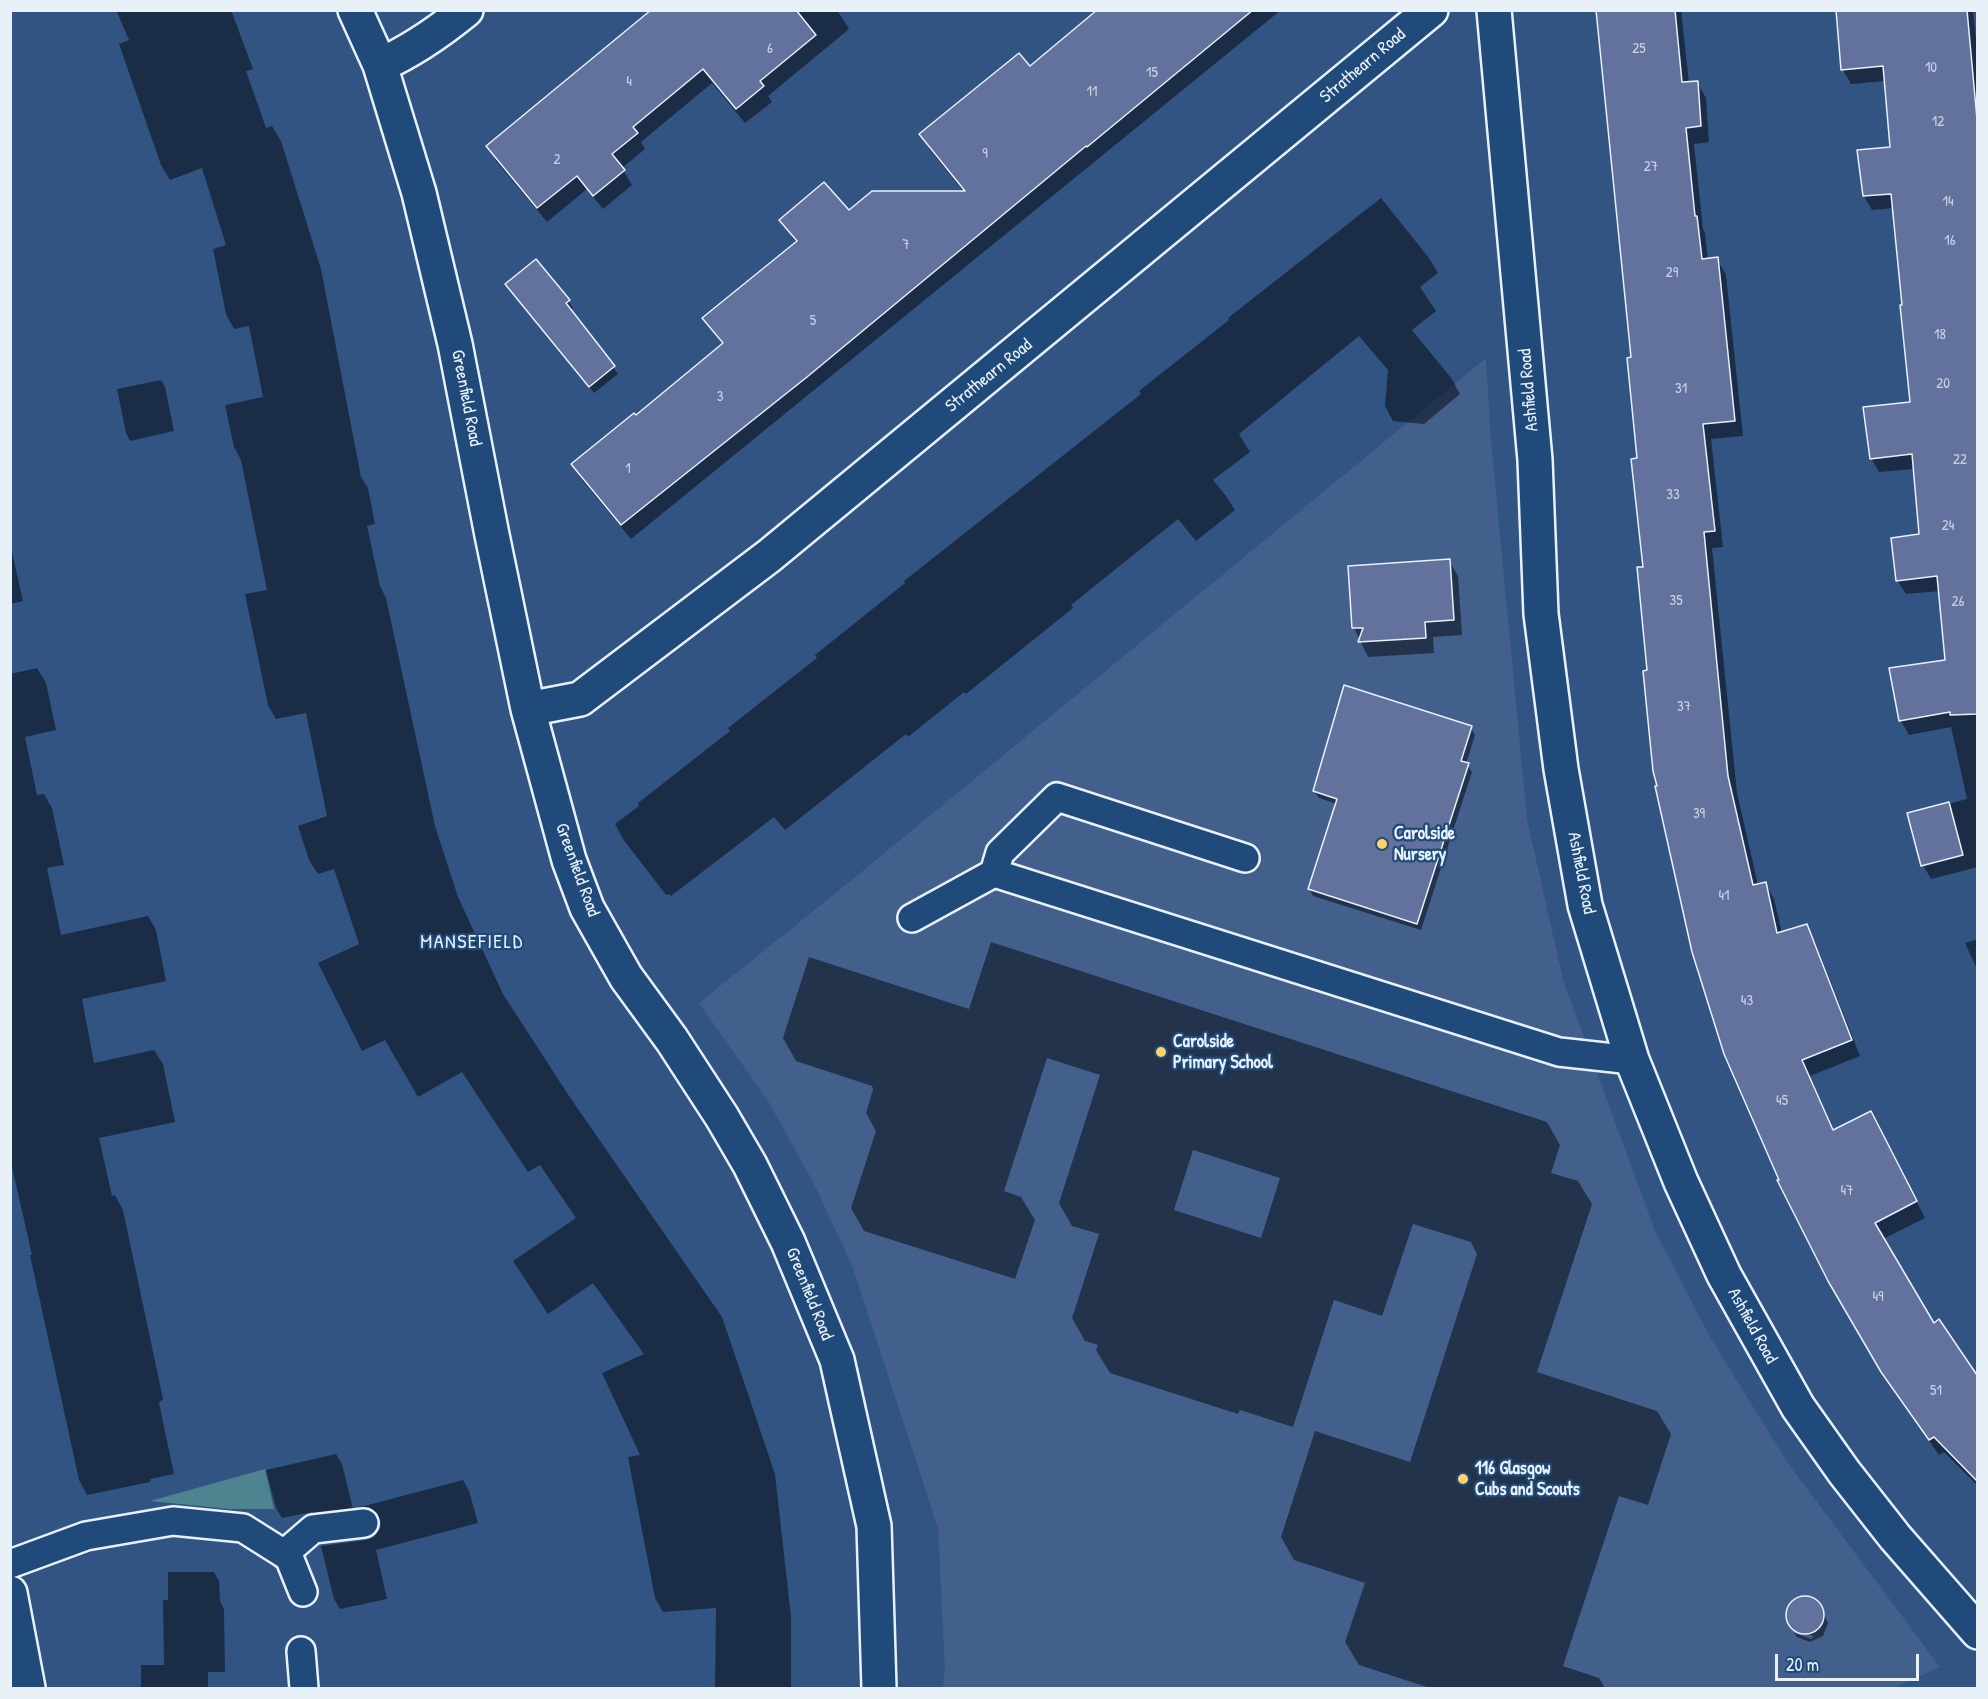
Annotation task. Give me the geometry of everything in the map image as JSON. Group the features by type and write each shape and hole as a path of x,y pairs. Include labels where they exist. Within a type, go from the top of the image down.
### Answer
{"street":[{"name":"Greenfield Road","path":"355,10 380,65 419,193 455,344 528,709 569,860 587,908 627,977 710,1098 750,1165 788,1242 837,1360 874,1526 879,1689"},
{"path":"380,65 404,55 432,37 466,10"},
{"name":"Strathearn Road","path":"528,709 580,699 769,556 1431,10"},
{"name":"Ashfield Road","path":"1494,10 1535,460 1541,614 1561,769 1585,905 1632,1060 1681,1182 1724,1275 1798,1407 1844,1472 1895,1537 1977,1632"},
{"path":"10,1593 28,1689"}],"lane":[{"path":"912,918 994,873 1000,853 1058,797 1245,858"},
{"path":"994,873 1559,1052 1632,1060"},
{"path":"10,1563 86,1536 173,1521 243,1528 289,1557 303,1592"},
{"path":"284,1554 313,1529 364,1523"},
{"path":"301,1651 304,1689"}],"shaded area":[{"name":"Carolside Primary School","path":"1486,358 1491,441 1527,819 1563,980 1655,1231 1710,1337 1787,1462 1940,1667 1893,1688 943,1688 945,1669 938,1528 852,1265 813,1182 768,1101 699,1003"}],"green space":[{"path":"265,1469 274,1509 230,1509 150,1501"}],"building":[{"path":"651,10 796,10 816,35 760,81 764,86 736,109 703,69 633,127 638,133 612,154 625,170 593,196 577,176 537,208 486,146"},
{"path":"1097,10 1253,10 807,377 621,525 571,464 634,413 636,415 723,343 702,318 797,241 779,220 824,182 849,210 872,191 965,191 919,134 1019,53 1030,66"},
{"path":"1596,10 1675,10 1682,82 1698,81 1701,126 1686,128 1695,216 1697,216 1702,259 1718,257 1735,421 1703,424 1715,531 1704,532 1728,776 1753,885 1766,882 1777,933 1807,924 1852,1040 1802,1060 1833,1130 1871,1111 1917,1201 1875,1223 1934,1323 1939,1319 1977,1375 1977,1481 1934,1437 1929,1440 1881,1372 1828,1281 1777,1180 1779,1180 1724,1054 1692,952 1653,771 1643,671 1647,670 1637,567 1643,567 1631,459 1637,458 1627,358 1631,357"},
{"path":"1836,10 1967,10 1977,119 1977,714 1950,715 1950,712 1899,721 1889,668 1945,660 1937,576 1896,581 1891,538 1919,534 1912,454 1870,459 1863,407 1910,402 1891,194 1863,196 1857,150 1890,147 1883,66 1841,70"},
{"path":"536,259 570,300 566,303 615,366 589,387 505,284"},
{"path":"1450,559 1454,620 1425,622 1426,638 1358,642 1363,628 1352,628 1348,566"},
{"name":"Carolside Nursery","path":"1344,685 1472,726 1461,761 1469,763 1417,924 1308,889 1337,799 1313,791"},
{"path":"1949,802 1963,855 1921,866 1907,813"},
{"path":"1805,1596 1819,1601 1824,1615 1819,1629 1805,1634 1791,1629 1786,1615 1791,1601"}],"place":[{"name":"Carolside Nursery","path":"1382,844"},
{"name":"Carolside Primary School","path":"1161,1052"},
{"name":"116 Glasgow Cubs and Scouts","path":"1463,1479"}],"district":[{"name":"MANSEFIELD","path":"472,943"}]}
